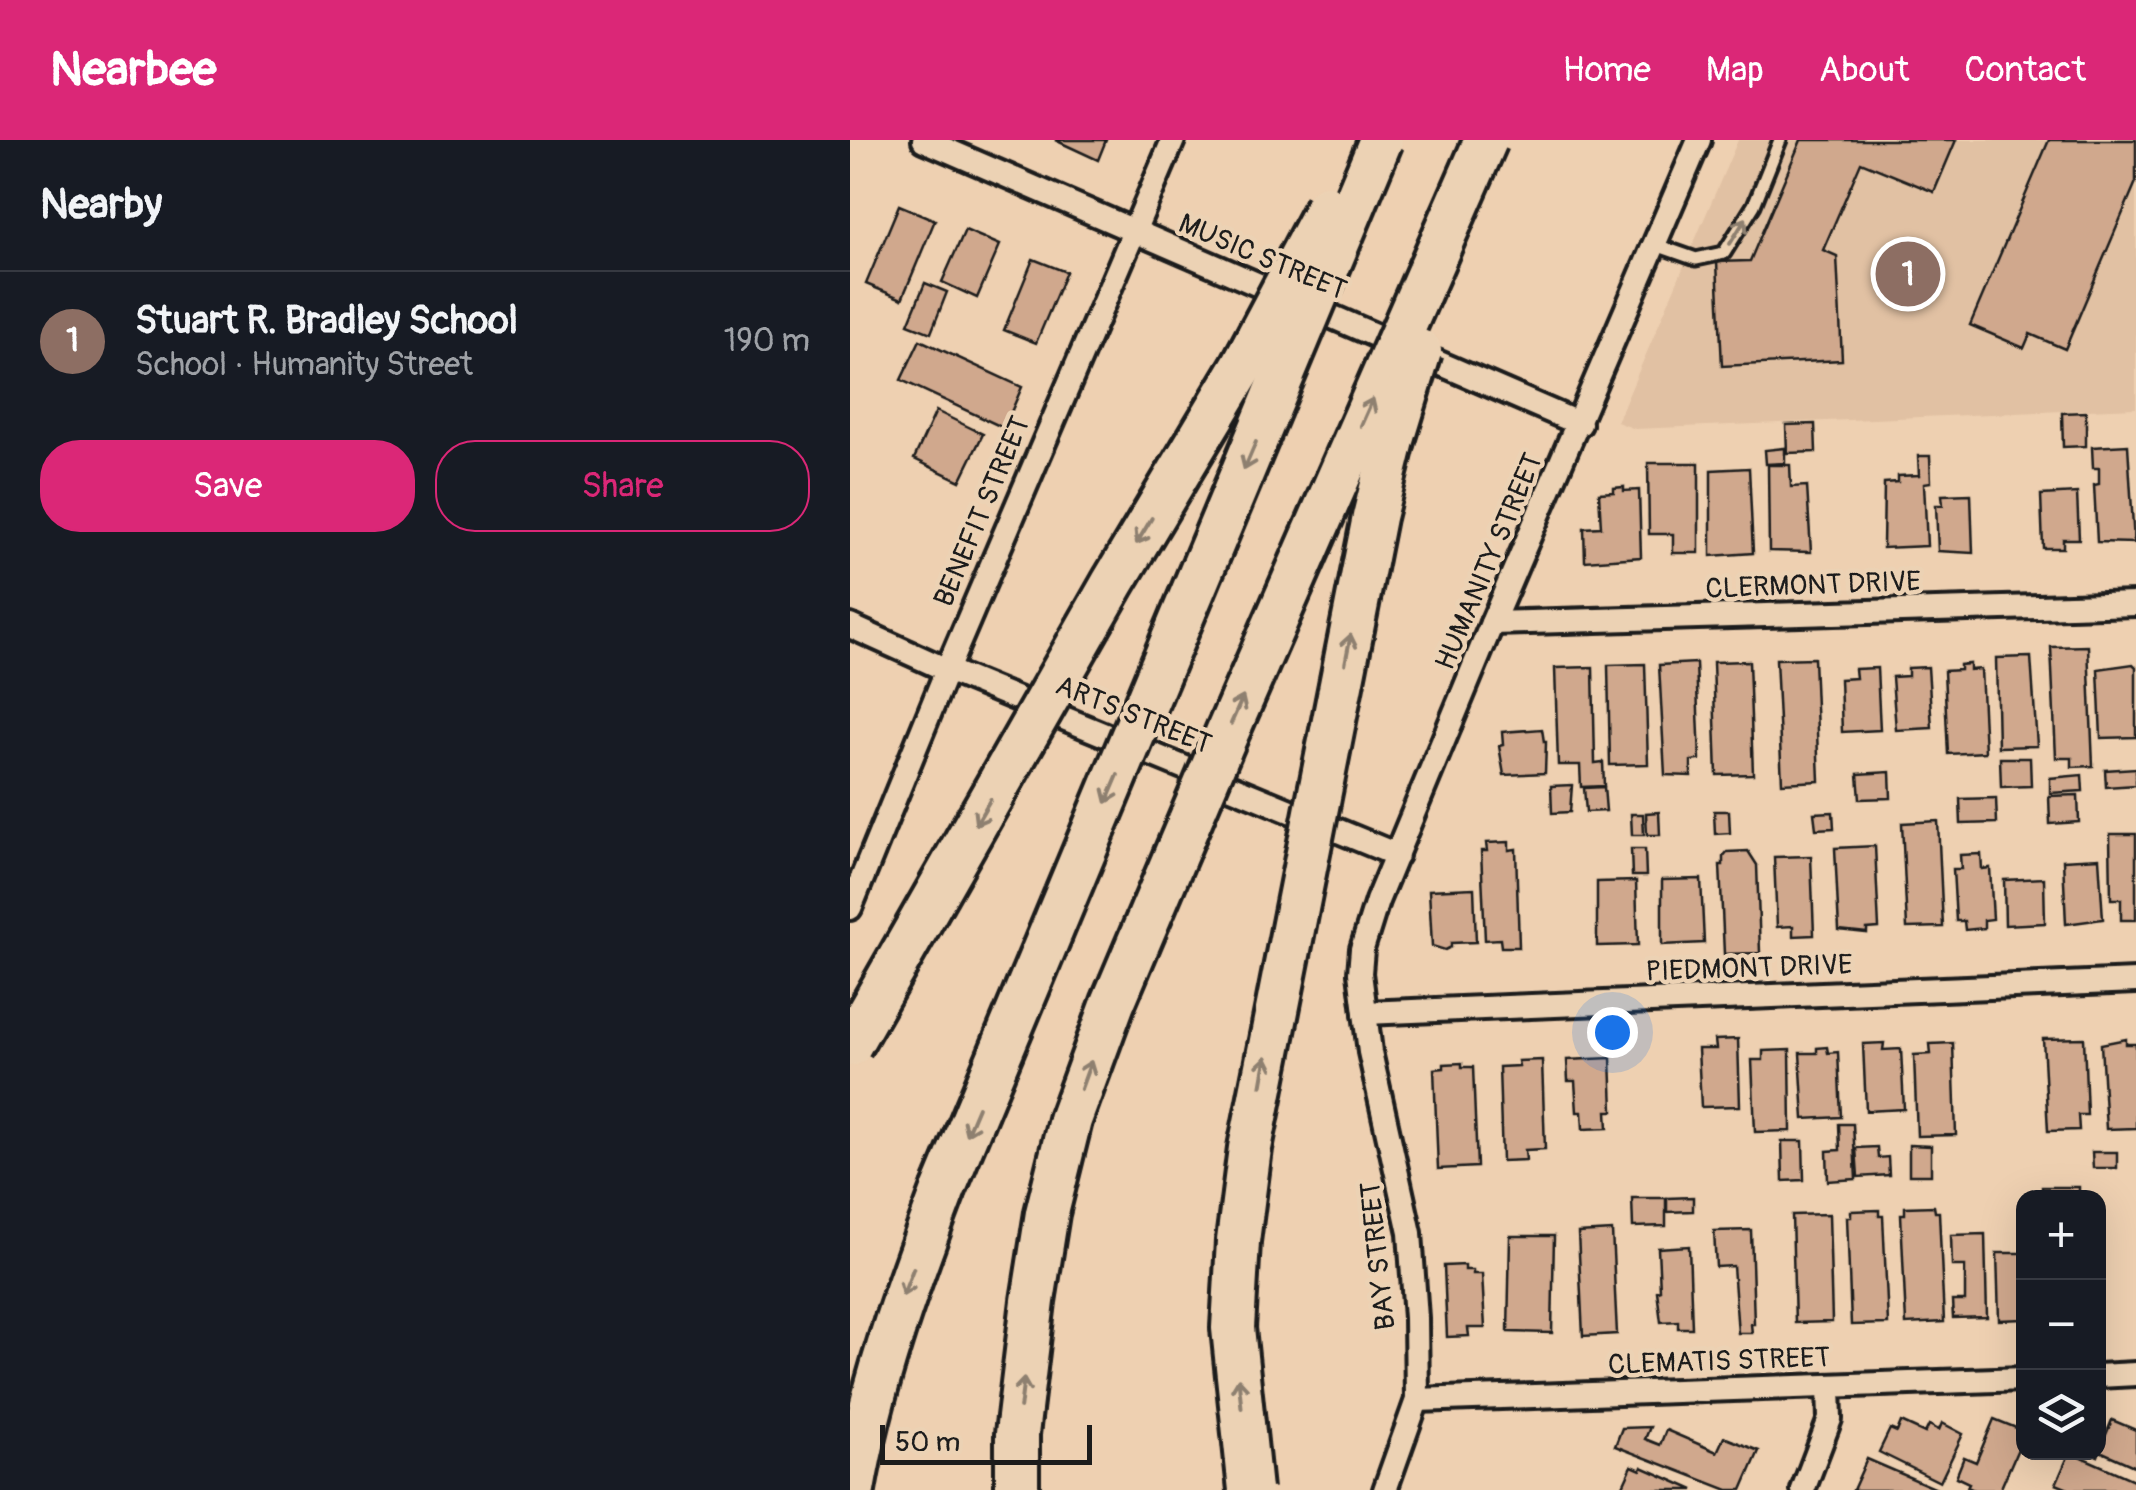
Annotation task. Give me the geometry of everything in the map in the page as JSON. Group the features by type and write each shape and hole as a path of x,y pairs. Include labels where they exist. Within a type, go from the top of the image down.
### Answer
{"highway":[{"path":"850,1046 1113,584 1242,368 1362,140"},
{"path":"853,1490 896,1314 942,1190 1381,140"},
{"path":"1017,1490 1017,1434 1032,1301 1046,1212 1070,1120 1113,1003 1227,733 1486,140"},
{"path":"1250,1490 1233,1328 1240,1222 1274,1013 1392,440 1415,364 1499,140"}],"street":[{"name":"MUSIC STREET","path":"924,140 1580,424"},
{"name":"BENEFIT STREET","path":"850,908 946,670 1173,140"},
{"name":"HUMANITY STREET","path":"1364,1013 1362,949 1397,854 1700,140"},
{"name":"CLERMONT DRIVE","path":"1492,624 2136,604"},
{"name":"ARTS STREET","path":"850,626 946,670 1397,854"},
{"name":"PIEDMONT DRIVE","path":"1364,1013 2136,981"},
{"name":"BAY STREET","path":"1364,1013 1410,1233 1416,1318 1417,1400 1384,1490"},
{"path":"2106,1376 2136,1374"},
{"name":"CLEMATIS STREET","path":"1417,1400 2016,1379"},
{"path":"1802,1490 1830,1419 1829,1386"}],"lane":[{"path":"1656,244 1696,259 1724,254 1754,205 1780,140"}],"shaded area":[{"path":"1738,140 2136,140 2136,408 1635,429 1617,422"}],"building":[{"path":"1055,140 1106,140 1098,160"},
{"path":"1801,140 1956,140 1934,192 1861,162 1823,250 1837,256 1842,360 1722,366 1717,262 1750,261"},
{"path":"2049,140 2136,140 2136,182 2065,349 2030,334 2024,348 1970,325"},
{"path":"899,205 935,220 902,299 866,284"},
{"path":"965,230 1000,245 977,298 942,282"},
{"path":"1033,259 1066,272 1036,343 1004,330"},
{"path":"925,283 947,292 931,333 908,324"},
{"path":"920,340 1022,387 1004,428 901,380"},
{"path":"936,411 983,434 960,481 914,459"},
{"path":"2086,412 2086,446 2063,447 2062,413"},
{"path":"1815,424 1816,452 1787,453 1786,425"},
{"path":"2128,445 2134,543 2097,542 2094,485 2099,484 2099,468 2093,468 2092,447"},
{"path":"1785,448 1785,463 1766,464 1765,450"},
{"path":"1918,456 1930,456 1931,482 1924,483 1927,546 1883,548 1884,483 1898,482 1898,476 1919,475"},
{"path":"1648,463 1699,463 1699,553 1673,553 1673,534 1649,534"},
{"path":"1768,465 1790,465 1791,487 1807,486 1811,552 1769,551"},
{"path":"1749,468 1753,553 1711,556 1711,470"},
{"path":"1624,487 1624,491 1639,490 1641,557 1585,561 1584,528 1601,527 1599,493"},
{"path":"2077,493 2079,539 2063,539 2063,548 2043,548 2041,495"},
{"path":"1971,494 1973,553 1938,551 1936,505 1943,505 1942,495"},
{"path":"2088,646 2093,766 2072,767 2072,758 2056,758 2051,647"},
{"path":"2031,657 2037,746 1998,747 1996,658"},
{"path":"1814,658 1819,781 1782,783 1776,659"},
{"path":"1749,661 1753,774 1717,775 1713,662"},
{"path":"1696,663 1700,760 1691,761 1691,776 1665,775 1659,665"},
{"path":"1645,664 1648,764 1610,765 1608,665"},
{"path":"1970,664 1970,670 1981,669 1985,752 1948,754 1944,671 1960,670 1960,665"},
{"path":"2133,664 2136,737 2101,738 2098,669"},
{"path":"1593,667 1595,763 1603,762 1604,786 1581,787 1580,765 1558,765 1555,668"},
{"path":"1928,667 1932,728 1896,730 1892,677 1908,676 1908,668"},
{"path":"1877,668 1880,730 1842,732 1840,679 1856,678 1855,669"},
{"path":"1542,729 1546,742 1545,773 1504,775 1499,746 1503,745 1502,732"},
{"path":"2000,758 2030,758 2031,786 2001,787"},
{"path":"2136,768 2136,785 2106,787 2105,770"},
{"path":"1890,772 1891,798 1860,799 1858,774"},
{"path":"2082,775 2083,791 2050,793 2050,778"},
{"path":"1572,785 1570,812 1552,813 1551,786"},
{"path":"1604,787 1606,811 1586,812 1584,788"},
{"path":"2078,795 2079,822 2050,824 2049,796"},
{"path":"1996,798 1997,823 1961,824 1960,799"},
{"path":"1714,811 1729,811 1730,833 1715,834"},
{"path":"1659,812 1660,835 1647,835 1646,813"},
{"path":"1833,812 1834,828 1816,829 1814,813"},
{"path":"1631,814 1643,814 1644,835 1632,835"},
{"path":"1938,821 1943,927 1907,928 1902,823"},
{"path":"2110,834 2136,834 2136,920 2121,920 2121,899 2111,899"},
{"path":"1509,842 1509,850 1516,849 1519,947 1501,947 1500,939 1485,940 1481,851 1487,851 1486,843"},
{"path":"1875,846 1879,928 1867,929 1867,933 1839,930 1835,848"},
{"path":"1631,849 1645,849 1646,876 1632,876"},
{"path":"1748,851 1757,865 1760,953 1724,954 1720,865 1727,852"},
{"path":"1981,854 1982,869 1990,868 1993,919 1984,920 1984,928 1965,930 1964,921 1956,921 1953,869 1961,869 1960,855"},
{"path":"1811,856 1814,935 1793,936 1793,926 1777,927 1774,857"},
{"path":"2099,858 2103,919 2066,924 2063,860"},
{"path":"2044,878 2045,923 2005,925 2004,880"},
{"path":"1701,879 1704,943 1662,945 1662,880"},
{"path":"1636,881 1638,945 1597,946 1597,882"},
{"path":"1474,888 1476,942 1451,943 1445,950 1432,946 1429,890"},
{"path":"2084,1038 2087,1115 2078,1115 2079,1130 2048,1131 2043,1039"},
{"path":"1738,1039 1740,1106 1701,1107 1698,1049 1716,1049 1715,1040"},
{"path":"2126,1039 2126,1044 2136,1044 2136,1128 2106,1129 2101,1044"},
{"path":"1884,1043 1883,1050 1901,1049 1904,1109 1866,1111 1863,1044"},
{"path":"1953,1043 1956,1135 1917,1136 1914,1055 1931,1054 1930,1044"},
{"path":"1827,1047 1828,1053 1838,1052 1841,1117 1804,1119 1800,1053 1817,1053 1817,1048"},
{"path":"1790,1050 1791,1131 1755,1132 1752,1060 1763,1060 1763,1051"},
{"path":"1611,1058 1613,1111 1607,1111 1608,1128 1583,1129 1582,1112 1577,1112 1575,1081 1568,1081 1567,1060"},
{"path":"1542,1060 1545,1149 1525,1150 1526,1160 1502,1161 1499,1067"},
{"path":"1462,1063 1462,1067 1473,1067 1477,1167 1438,1169 1434,1069"},
{"path":"1839,1124 1853,1124 1856,1179 1828,1181 1827,1151 1840,1150"},
{"path":"1782,1141 1803,1141 1804,1180 1783,1181"},
{"path":"1909,1145 1931,1146 1931,1175 1909,1175"},
{"path":"1877,1147 1878,1158 1888,1157 1889,1175 1858,1177 1856,1148"},
{"path":"2092,1152 2117,1152 2117,1168 2093,1168"},
{"path":"2042,1187 2079,1187 2079,1190"},
{"path":"1693,1197 1693,1211 1667,1212 1667,1198"},
{"path":"1632,1198 1666,1198 1666,1226 1633,1227"},
{"path":"1934,1206 1935,1212 1939,1212 1944,1322 1906,1324 1901,1214 1905,1214 1905,1207"},
{"path":"1879,1210 1879,1216 1883,1216 1888,1324 1851,1325 1847,1217 1851,1217 1851,1211"},
{"path":"1829,1214 1832,1322 1795,1323 1792,1215"},
{"path":"1751,1230 1754,1324 1752,1333 1738,1333 1733,1266 1716,1267 1714,1231"},
{"path":"1612,1231 1617,1334 1583,1336 1578,1233"},
{"path":"1985,1234 1987,1317 1953,1318 1952,1301 1965,1301 1965,1266 1952,1266 1951,1235"},
{"path":"1510,1236 1554,1236 1552,1333 1508,1332"},
{"path":"1689,1246 1692,1328 1678,1328 1678,1321 1661,1322 1658,1248"},
{"path":"1997,1253 2016,1253 2016,1319 1999,1320"},
{"path":"1465,1265 1465,1270 1482,1274 1485,1328 1468,1328 1469,1336 1447,1337 1444,1266"},
{"path":"1994,1419 2016,1428 2016,1453 2000,1490 1974,1490 1956,1477 1964,1457 1976,1462"},
{"path":"2112,1420 2136,1430 2136,1467 2106,1454 2106,1435"},
{"path":"1901,1422 1925,1433 1929,1425 1939,1430 1942,1423 1963,1434 1940,1482 1879,1452 1890,1429 1897,1432"},
{"path":"1650,1427 1645,1439 1660,1445 1666,1430 1717,1452 1724,1437 1759,1451 1742,1490 1728,1490 1615,1446 1622,1428"},
{"path":"1867,1459 1939,1490 1853,1490"},
{"path":"2066,1460 2088,1460 2136,1481 2136,1490 2071,1490 2056,1484"},
{"path":"1632,1466 1641,1470 1642,1467 1694,1490 1621,1490"}],"place":[{"name":"Stuart R. Bradley School","path":"1908,274"}]}
